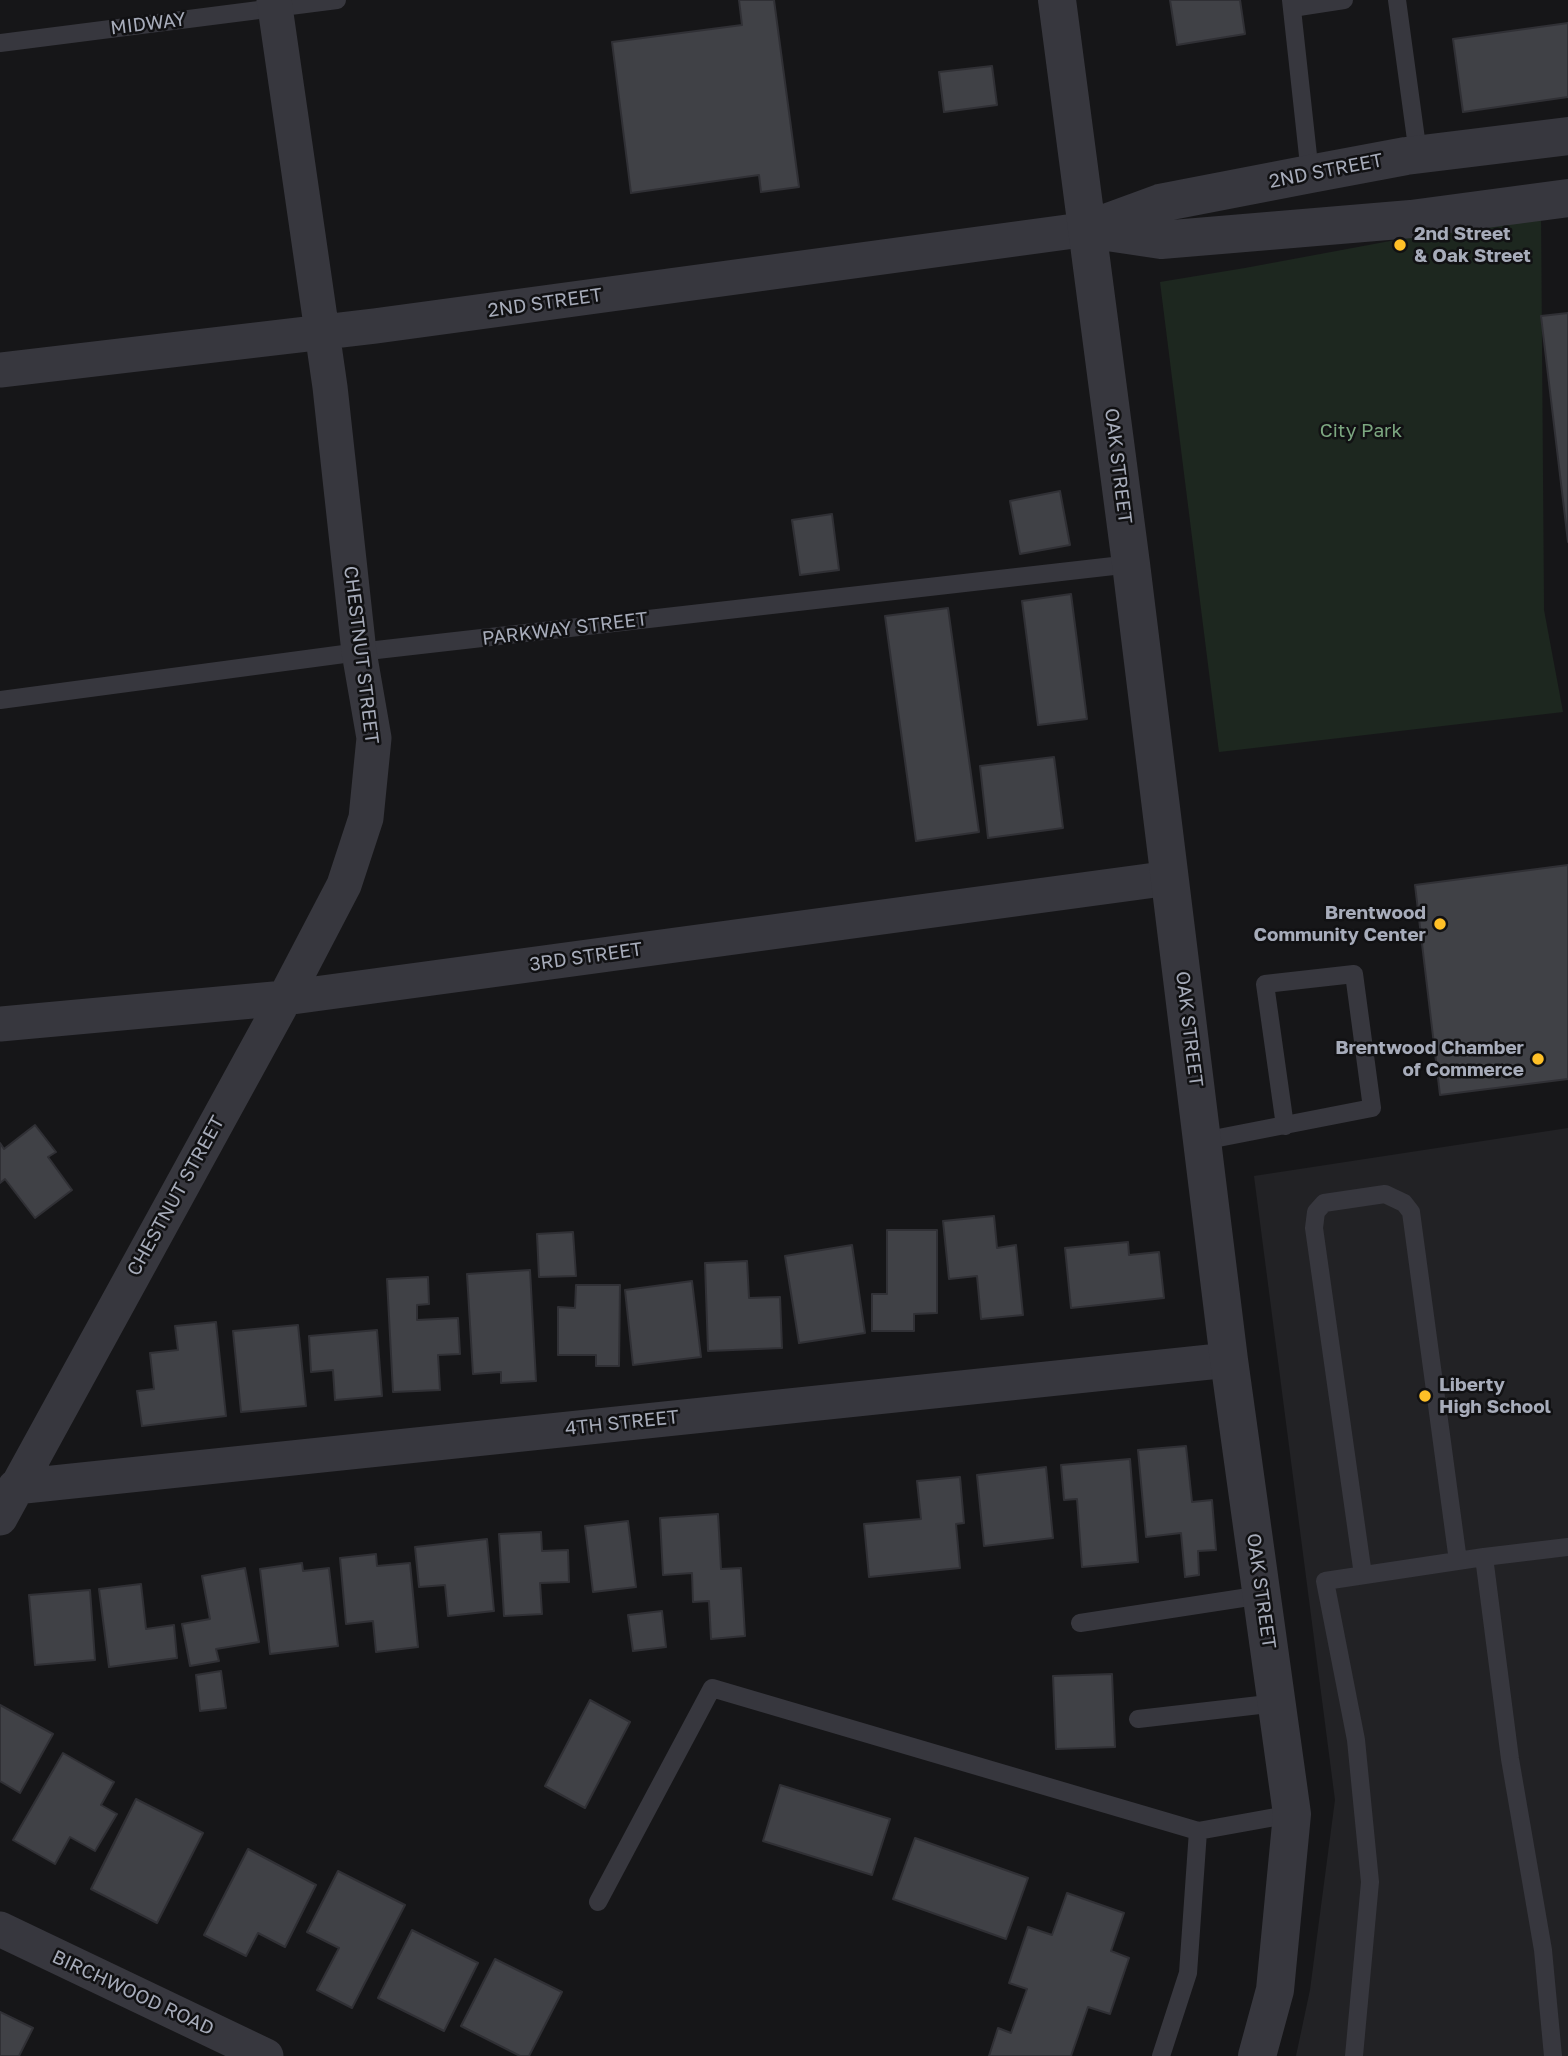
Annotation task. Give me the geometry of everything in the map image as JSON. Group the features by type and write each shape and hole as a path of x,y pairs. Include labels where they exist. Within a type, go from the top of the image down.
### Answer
{"street":[{"name":"OAK STREET","path":"1057,0 1131,564 1229,1360 1292,1814 1275,1990 1257,2056"},
{"name":"CHESTNUT STREET","path":"0,1518 285,998 344,885 366,818 374,738 359,652 330,387 274,4"},
{"name":"2ND STREET","path":"0,370 321,333 1088,229 1160,203 1418,154 1568,136"},
{"name":"2ND STREET","path":"1088,229 1161,240 1410,219 1568,198"},
{"name":"3RD STREET","path":"0,1024 285,998 1170,878"},
{"name":"4TH STREET","path":"15,1487 1229,1360"},
{"name":"BIRCHWOOD ROAD","path":"0,1929 266,2056"}],"lane":[{"name":"MIDWAY","path":"0,43 274,4 337,0"},
{"path":"1310,174 1291,4 1344,0"},
{"path":"1397,0 1418,154"},
{"name":"PARKWAY STREET","path":"0,700 359,652 1131,564"},
{"path":"1203,1141 1285,1126 1372,1108 1354,974 1265,984 1285,1126"},
{"path":"1363,1575 1314,1228 1315,1212 1324,1203 1385,1194 1405,1203 1410,1212 1458,1561"},
{"path":"1354,2056 1370,1882 1356,1740 1325,1581 1568,1546"},
{"path":"1483,1557 1510,1759 1543,1950 1553,2056"},
{"path":"1080,1623 1262,1595"},
{"path":"598,1902 712,1688 1198,1831 1292,1814"},
{"path":"1138,1719 1277,1703"},
{"path":"1161,2056 1188,1973 1198,1831"}],"shaded area":[{"name":"Liberty High School","path":"1568,1128 1568,2056 1296,2056 1310,1990 1335,1800 1254,1176"}],"green space":[{"name":"City Park","path":"1541,213 1544,610 1563,712 1219,752 1160,282"}],"building":[{"path":"739,0 774,0 799,187 761,192 759,175 631,193 612,42 742,25"},
{"path":"1170,0 1240,0 1245,34 1177,45"},
{"path":"1568,23 1568,97 1463,112 1453,39"},
{"path":"992,66 997,105 944,112 939,72"},
{"path":"1568,313 1568,542 1541,316"},
{"path":"1060,491 1070,545 1020,554 1010,501"},
{"path":"832,514 839,570 800,575 792,520"},
{"path":"1071,594 1087,719 1038,725 1022,601"},
{"path":"948,608 979,832 916,841 885,616"},
{"path":"1054,757 1063,828 988,838 980,766"},
{"path":"1568,865 1568,1079 1440,1095 1415,885"},
{"path":"35,1125 56,1152 48,1157 72,1190 35,1218 5,1179 0,1183 0,1143 4,1149"},
{"path":"994,1216 997,1248 1016,1245 1023,1315 981,1319 977,1276 949,1279 943,1221"},
{"path":"887,1230 937,1230 937,1313 914,1314 914,1331 872,1331 872,1294 887,1294"},
{"path":"573,1232 576,1276 539,1277 537,1234"},
{"path":"1128,1242 1129,1255 1159,1252 1164,1298 1071,1308 1065,1248"},
{"path":"852,1245 865,1333 799,1343 785,1256"},
{"path":"747,1261 749,1298 780,1297 782,1348 708,1351 705,1263"},
{"path":"530,1270 536,1381 501,1383 501,1372 473,1374 467,1274"},
{"path":"428,1277 429,1304 417,1305 417,1320 458,1318 460,1354 438,1355 440,1390 393,1392 387,1279"},
{"path":"692,1281 701,1357 633,1365 625,1290"},
{"path":"576,1285 620,1285 619,1366 596,1366 596,1355 558,1355 558,1307 575,1308"},
{"path":"216,1322 226,1416 142,1426 137,1391 154,1389 150,1353 178,1350 175,1326"},
{"path":"298,1325 306,1406 241,1412 233,1331"},
{"path":"377,1330 382,1396 335,1400 333,1370 311,1372 309,1336"},
{"path":"1186,1446 1192,1502 1212,1500 1216,1550 1198,1551 1199,1575 1185,1577 1181,1533 1146,1537 1138,1450"},
{"path":"1130,1459 1138,1562 1082,1567 1077,1499 1064,1500 1061,1465"},
{"path":"1046,1467 1053,1538 984,1546 977,1475"},
{"path":"960,1477 964,1523 956,1524 960,1568 869,1577 864,1524 921,1519 917,1481"},
{"path":"718,1514 721,1569 741,1568 745,1636 711,1639 709,1601 693,1602 692,1573 663,1575 660,1518"},
{"path":"628,1521 636,1587 593,1592 585,1526"},
{"path":"541,1532 542,1551 568,1550 569,1582 540,1583 542,1614 504,1616 499,1534"},
{"path":"487,1539 494,1611 448,1616 445,1585 419,1587 415,1547"},
{"path":"376,1554 377,1566 410,1563 418,1647 376,1652 373,1621 346,1624 340,1558"},
{"path":"302,1563 303,1571 329,1568 338,1646 270,1654 260,1569"},
{"path":"245,1568 259,1642 216,1649 219,1661 190,1666 182,1624 210,1619 202,1576"},
{"path":"141,1584 146,1629 174,1625 177,1658 109,1667 99,1589"},
{"path":"90,1590 95,1660 35,1665 29,1595"},
{"path":"662,1611 666,1647 633,1651 628,1615"},
{"path":"221,1671 226,1708 200,1711 196,1675"},
{"path":"1112,1674 1115,1747 1056,1749 1053,1676"},
{"path":"590,1700 630,1722 585,1808 545,1786"},
{"path":"0,1705 53,1734 20,1793 0,1781"},
{"path":"63,1753 114,1782 101,1805 117,1814 95,1851 70,1837 55,1864 13,1840"},
{"path":"780,1785 890,1819 872,1875 763,1841"},
{"path":"136,1799 203,1833 157,1923 91,1889"},
{"path":"915,1838 1028,1878 1006,1939 893,1899"},
{"path":"248,1849 316,1885 285,1947 258,1933 246,1956 204,1935"},
{"path":"338,1871 405,1905 352,2008 317,1990 339,1948 307,1932"},
{"path":"1067,1893 1124,1913 1111,1951 1129,1958 1110,2014 1088,2007 1071,2056 989,2056 998,2028 1011,2033 1027,1989 1009,1983 1028,1927 1052,1935"},
{"path":"412,1930 478,1963 444,2031 378,1998"},
{"path":"495,1959 562,1992 529,2056 520,2056 461,2026"},
{"path":"0,2012 33,2028 19,2056 0,2056"}],"place":[{"name":"2nd Street & Oak Street","path":"1400,245"},
{"name":"Brentwood Community Center","path":"1440,924"},
{"name":"Brentwood Chamber of Commerce","path":"1538,1059"},
{"name":"Liberty High School","path":"1425,1396"}]}
